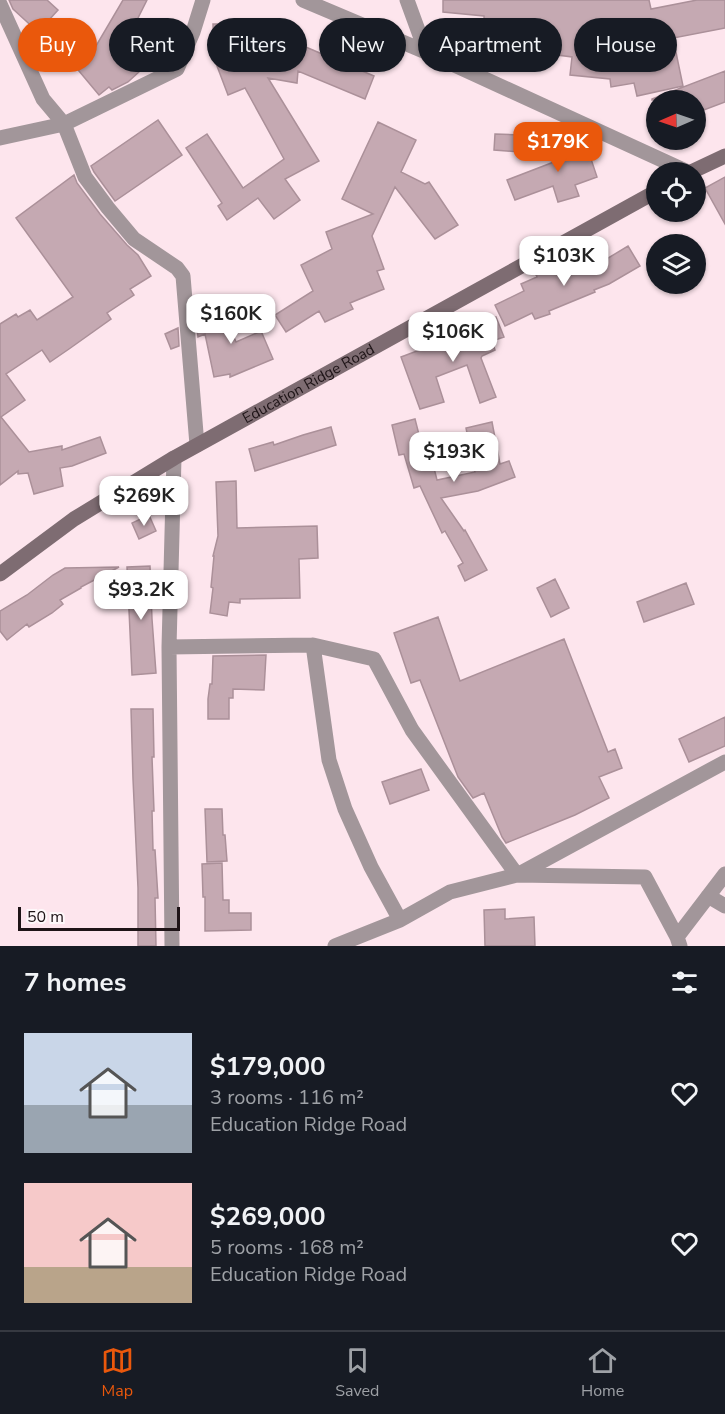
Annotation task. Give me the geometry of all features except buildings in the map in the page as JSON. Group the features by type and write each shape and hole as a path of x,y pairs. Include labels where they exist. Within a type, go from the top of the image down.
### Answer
{"main road":[{"path":"706,165 725,156"},
{"name":"Education Ridge Road","path":"0,574 74,519 174,458 646,197"}],"street":[{"path":"0,138 63,124 177,69 193,32 203,0"},
{"path":"303,0 418,49"},
{"path":"407,0 418,30"},
{"path":"0,4 43,99 63,124 85,177 134,239 177,268 183,276 197,445"},
{"path":"470,72 668,162"},
{"path":"172,946 169,647 174,458"},
{"path":"169,647 313,645 374,659 412,730 517,874"},
{"path":"313,645 328,760 345,809 370,867 400,920"},
{"path":"335,946 400,920 450,892 517,874 725,762"},
{"path":"517,874 645,877 679,942"},
{"path":"679,942 725,874"},
{"path":"708,896 725,906"}]}
